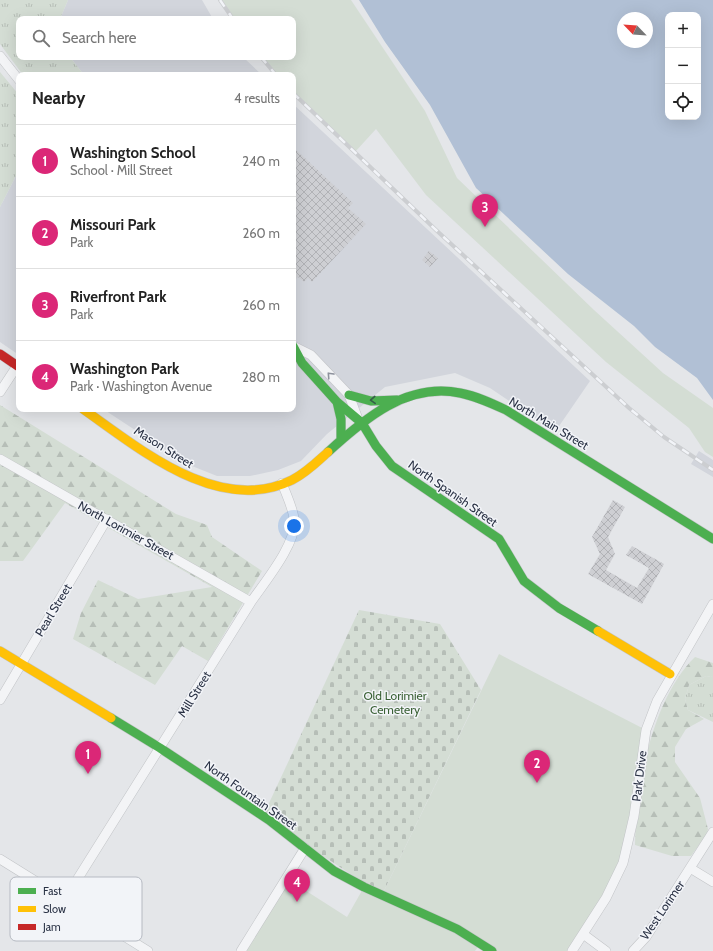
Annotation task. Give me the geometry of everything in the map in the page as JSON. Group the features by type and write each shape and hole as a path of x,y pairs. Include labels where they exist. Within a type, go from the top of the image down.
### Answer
{"street":[{"path":"0,56 16,76"},
{"path":"296,348 311,355 349,395 360,421"},
{"path":"296,351 302,363 336,402 360,421"},
{"path":"0,354 16,365"},
{"path":"0,392 16,369"},
{"name":"North Main Street","path":"360,421 397,400 419,393 441,390 459,391 480,397 527,422 713,539"},
{"path":"349,395 371,400 397,400"},
{"path":"336,402 341,419 341,440"},
{"name":"Mason Street","path":"88,412 179,473 210,485 242,491 288,481 319,461 360,421"},
{"name":"North Spanish Street","path":"360,421 376,446 392,466 499,540 524,581 559,608 670,674"},
{"name":"North Lorimier Street","path":"0,459 251,602"},
{"name":"Mill Street","path":"78,877 251,602 281,559 291,539 295,519 282,483"},
{"name":"Pearl Street","path":"0,700 107,519"},
{"name":"Park Drive","path":"572,951 606,898 623,864 634,816 646,730 657,701 670,674 713,604"},
{"name":"North Fountain Street","path":"0,651 160,748 269,820 334,871 364,887 457,929 492,951"},
{"name":"West Lorimer","path":"633,951 646,937 713,832"},
{"path":"241,951 305,848"},
{"path":"0,859 29,877"},
{"path":"690,868 713,882"},
{"path":"583,934 606,951"},
{"path":"132,941 148,951"}],"shaded area":[{"path":"68,0 202,0 211,16 61,16"},
{"path":"72,60 246,60 259,72 82,72"},
{"path":"296,107 590,381 555,432 490,388 455,373 385,387 327,434 301,461 278,470 250,476 217,476 187,464 108,412 296,412"},
{"path":"16,176 16,353 0,342 0,207"},
{"path":"699,451 713,460 713,477 691,464"}],"green space":[{"path":"0,0 68,0 61,16 16,16 16,60 72,60 82,72 21,72 0,44"},
{"path":"222,0 351,0 425,111 457,178 594,310 663,373 713,408 713,457 705,452 689,428 606,362 426,195 376,129 355,152 301,102 296,96 296,72 274,72 264,60 296,60 296,16 232,16"},
{"path":"0,72 16,91 16,176 0,207"},
{"path":"0,405 176,514 207,525 212,537 262,571 208,661 182,646 155,685 73,639 81,613 98,580 138,599 212,587 65,503 23,561 0,561"},
{"name":"Old Lorimier Cemetery","path":"359,610 440,624 481,690 382,895 263,816"},
{"path":"499,654 646,730 623,863 572,951 492,951 480,944 475,951 241,951 286,878 347,917 364,887 382,895"},
{"path":"695,657 713,663 713,677 706,676 689,685 685,699 688,710 704,719 686,729 675,747 675,762 700,798 708,829 707,834 691,856 672,856 635,845 636,822 643,771 657,719 680,675"},
{"path":"706,676 713,677 713,722 688,710 685,699 689,685"}],"water":[{"path":"359,0 713,0 713,400 697,378 655,347 634,326 568,274 476,188 430,105 385,42"}],"building":[{"path":"296,150 353,203 348,208 366,224 312,282 308,278 304,282 298,277 296,279"},
{"path":"429,251 438,258 430,267 422,260"},
{"path":"613,500 625,507 608,537 615,554 606,570 637,588 649,568 626,555 632,546 664,564 642,604 588,574 600,554 592,537"}],"railway":[{"path":"220,0 231,16"},
{"path":"264,60 274,72"},
{"path":"296,96 436,230 629,408 664,437 713,470"}],"traffic: fast":[{"path":"296,352 302,363 337,402 362,423 376,446 392,466 499,539 524,581 559,608 598,631"},
{"path":"328,452 356,427 388,406 404,398 422,393 441,391 466,394 506,410 713,539"},
{"path":"349,395 371,401 397,400"},
{"path":"337,402 341,419 341,440"},
{"path":"111,718 160,748 269,820 334,871 364,887 457,929 492,951"}],"traffic: slow":[{"path":"87,412 155,459 182,473 209,484 237,490 264,489 292,480 307,471 328,452"},
{"path":"598,631 670,674"},
{"path":"0,651 111,718"}],"traffic: jam":[{"path":"0,354 16,365"}],"place":[{"name":"Riverfront Park","path":"485,227"},
{"name":"Washington School","path":"88,774"},
{"name":"Missouri Park","path":"537,783"},
{"name":"Washington Park","path":"297,902"}]}
